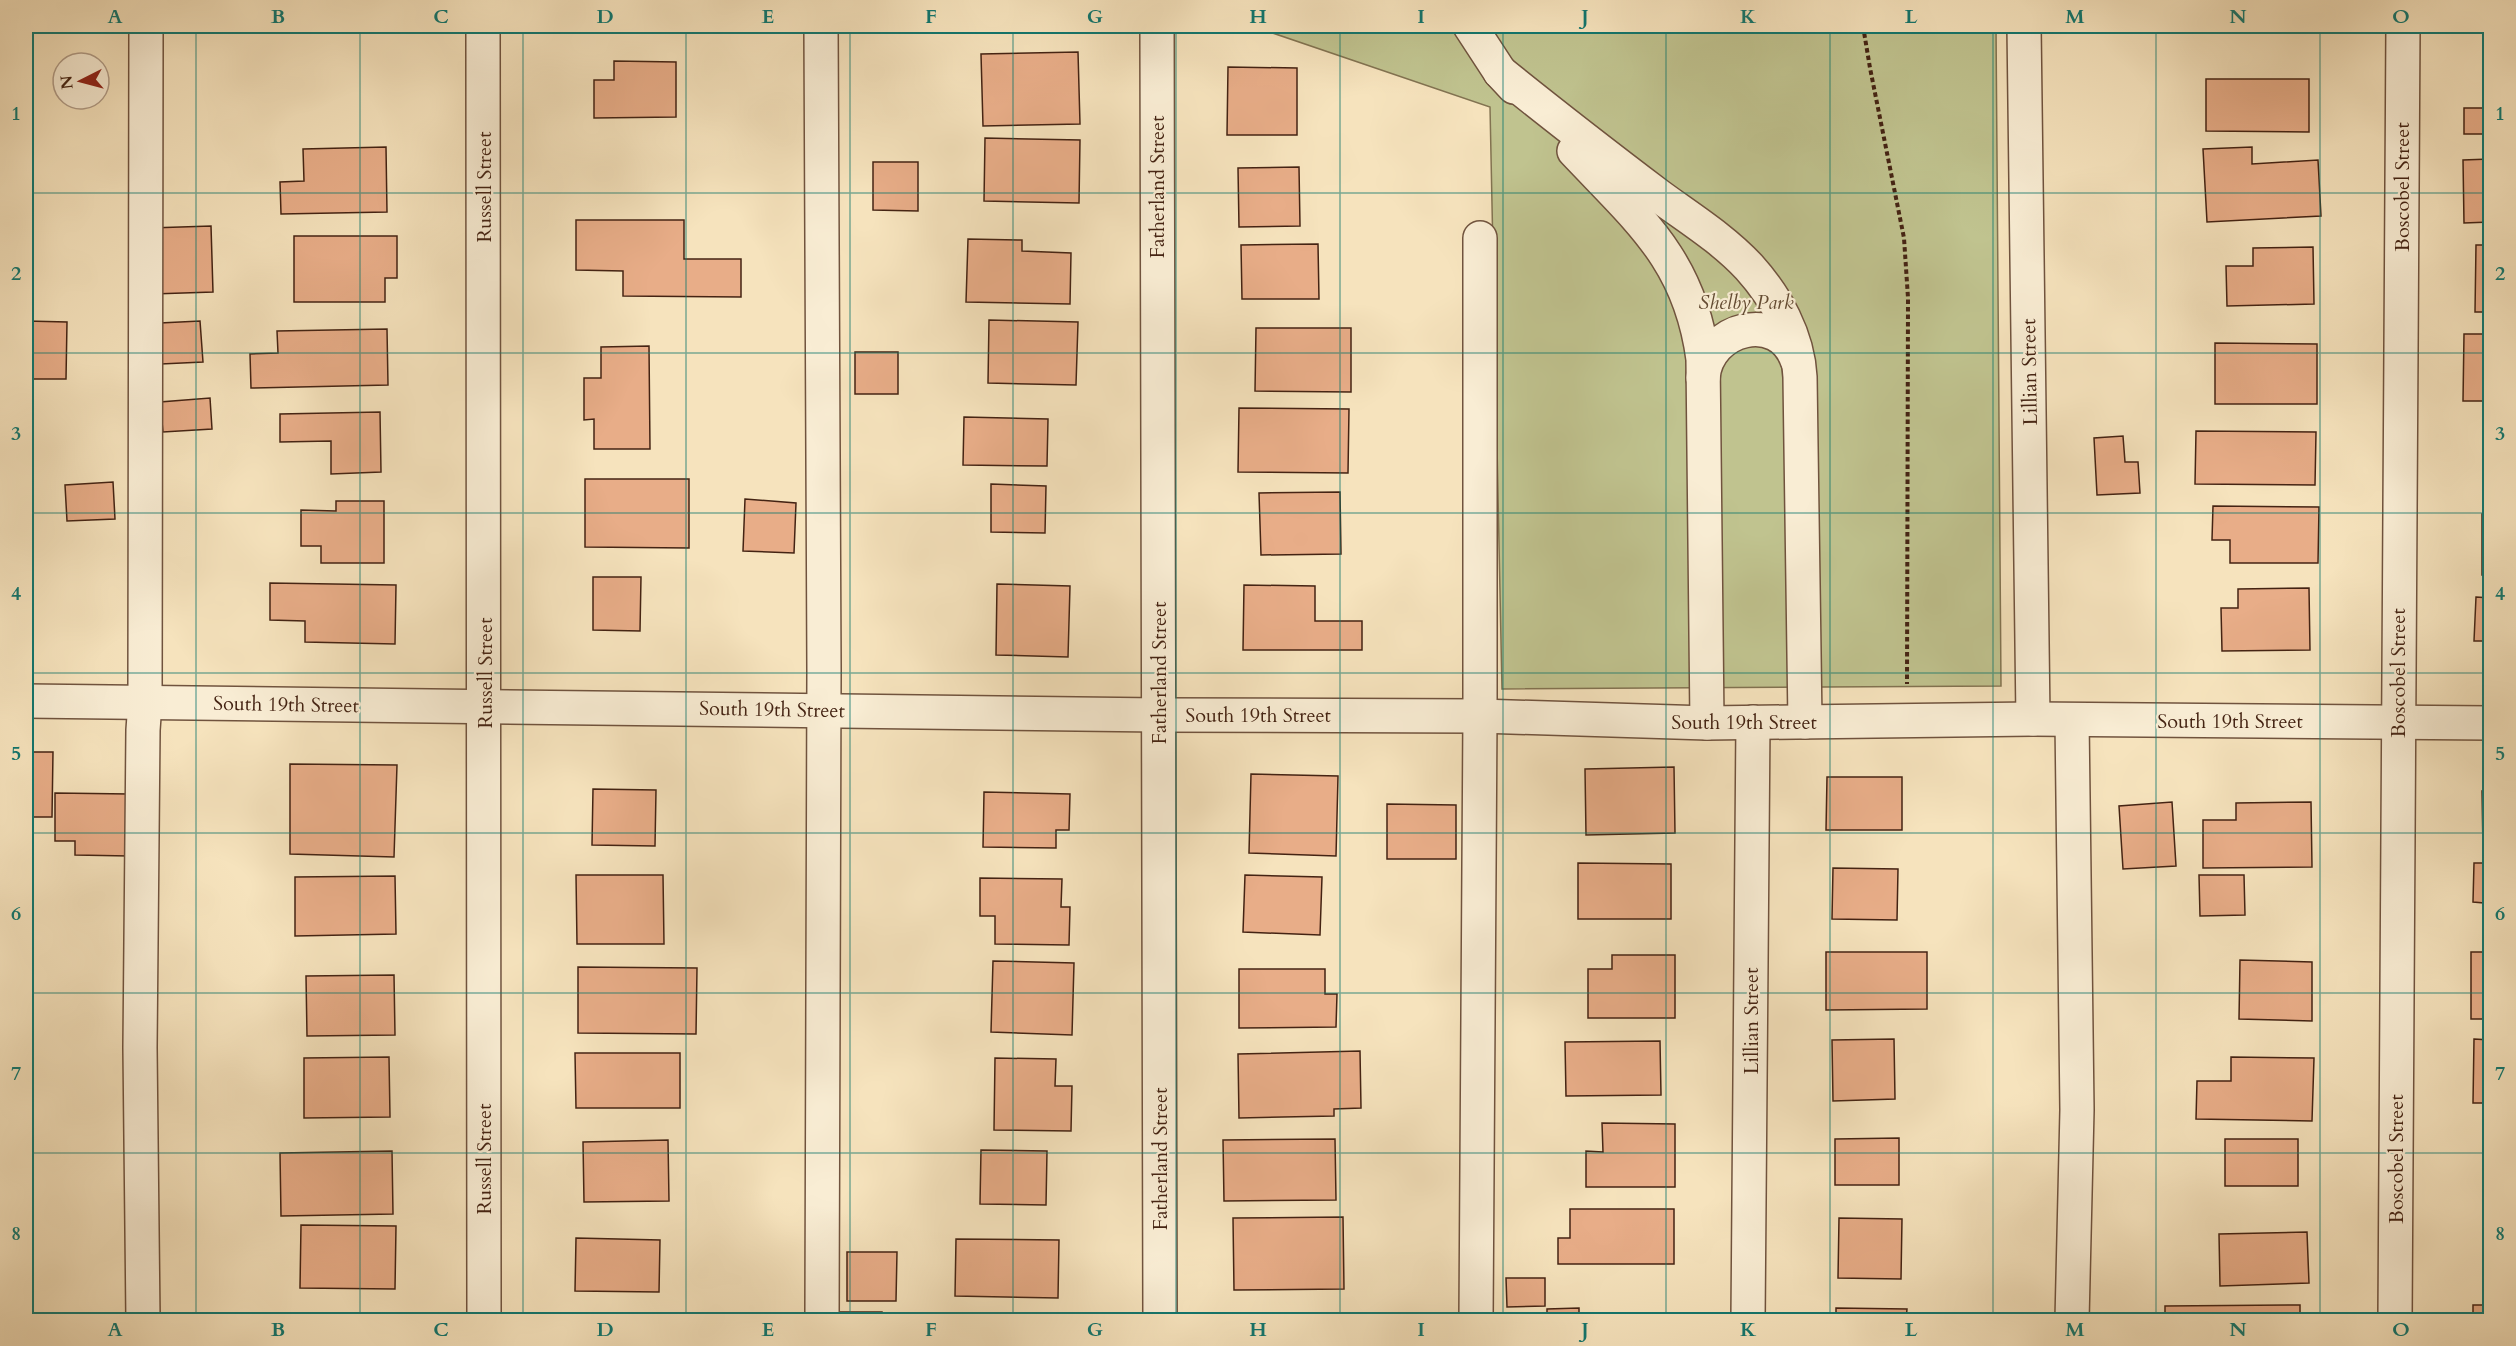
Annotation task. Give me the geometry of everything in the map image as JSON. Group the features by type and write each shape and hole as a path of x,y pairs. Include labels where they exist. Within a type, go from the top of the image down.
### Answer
{"street":[{"path":"143,1320 140,1048 145,702 146,26"},
{"name":"Russell Street","path":"483,26 484,1320"},
{"path":"821,26 824,710 822,1320"},
{"name":"Fatherland Street","path":"1157,26 1160,1320"},
{"path":"1470,26 1500,72 1661,246 1674,266 1694,311 1703,359 1707,723"},
{"name":"Lillian Street","path":"2024,26 2033,719"},
{"name":"Boscobel Street","path":"2395,1320 2403,26"},
{"path":"1500,72 1730,250 1748,267 1778,307 1789,329 1797,353 1800,377 1804,722"},
{"path":"1476,1320 1480,238"},
{"path":"1703,383 1705,365 1713,349 1726,337 1750,330 1767,332 1788,345 1794,353 1800,377"},
{"name":"South 19th Street","path":"26,701 1159,715 1480,716 1707,723 2033,719 2490,723"},
{"path":"2072,720 2077,1110 2072,1320"},
{"name":"Lillian Street","path":"1748,1320 1753,722"}],"path":[{"path":"1863,26 1904,238 1908,288 1906,721"}],"green space":[{"name":"Shelby Park","path":"1252,26 1996,26 2001,686 1502,689 1490,107"}],"building":[{"path":"279,26 391,26 279,28"},
{"path":"616,26 688,26 688,29 616,29"},
{"path":"1078,52 1080,124 983,126 981,54"},
{"path":"614,61 676,62 676,117 594,118 594,80 614,80"},
{"path":"1228,67 1297,68 1297,135 1227,135"},
{"path":"2486,69 2490,69 2490,134 2464,134 2464,108 2485,108"},
{"path":"2206,79 2309,79 2309,132 2206,131"},
{"path":"985,138 1080,140 1079,203 984,201"},
{"path":"386,147 387,212 281,214 280,182 304,181 303,149"},
{"path":"2252,147 2252,164 2318,160 2321,216 2207,222 2203,149"},
{"path":"2490,159 2490,222 2464,223 2463,160"},
{"path":"873,162 918,162 918,211 873,210"},
{"path":"1299,167 1300,226 1239,227 1238,168"},
{"path":"576,220 684,220 684,259 741,259 741,297 623,296 623,271 576,270"},
{"path":"211,226 213,292 153,294 150,228"},
{"path":"294,236 397,236 397,278 385,278 385,302 294,302"},
{"path":"968,239 1022,240 1022,251 1071,253 1070,304 966,302"},
{"path":"1318,244 1319,299 1242,299 1241,245"},
{"path":"2476,245 2490,245 2490,312 2475,312"},
{"path":"2313,247 2314,304 2227,306 2226,266 2253,266 2253,248"},
{"path":"989,320 1078,322 1076,385 988,383"},
{"path":"26,321 67,322 66,379 26,379"},
{"path":"200,321 203,362 161,364 160,323"},
{"path":"1256,328 1351,328 1351,392 1255,391"},
{"path":"387,329 388,385 251,388 250,354 278,353 277,331"},
{"path":"2464,334 2490,334 2490,401 2463,401"},
{"path":"2215,343 2317,344 2317,404 2215,404"},
{"path":"649,346 650,449 594,449 594,419 584,420 584,378 601,378 601,347"},
{"path":"855,352 898,352 898,394 855,394"},
{"path":"210,398 212,429 163,432 160,402"},
{"path":"1239,408 1349,409 1348,473 1238,472"},
{"path":"380,412 381,472 331,474 331,441 280,442 280,414"},
{"path":"964,417 1048,419 1047,466 963,465"},
{"path":"2485,430 2490,430 2490,493 2485,493"},
{"path":"2196,431 2316,432 2315,485 2195,484"},
{"path":"2123,436 2125,462 2138,462 2140,493 2097,495 2094,438"},
{"path":"585,479 689,479 689,548 585,547"},
{"path":"113,482 115,519 67,521 65,485"},
{"path":"991,484 1046,486 1045,533 991,532"},
{"path":"1340,492 1341,554 1261,555 1259,493"},
{"path":"745,499 796,503 794,553 743,551"},
{"path":"336,501 384,501 384,563 321,563 321,546 301,546 301,510 336,511"},
{"path":"2213,506 2319,507 2318,563 2230,563 2230,540 2212,540"},
{"path":"2482,514 2490,515 2490,575 2482,575"},
{"path":"593,577 641,577 640,631 593,630"},
{"path":"270,583 396,585 395,644 305,642 305,621 270,620"},
{"path":"997,584 1070,586 1068,657 996,655"},
{"path":"1244,585 1315,586 1315,621 1362,621 1362,650 1243,650"},
{"path":"2309,588 2310,650 2222,651 2221,608 2238,608 2238,589"},
{"path":"2476,597 2490,598 2490,641 2474,641"},
{"path":"26,752 53,752 52,817 26,817"},
{"path":"290,764 397,765 394,857 290,854"},
{"path":"1674,767 1675,833 1586,835 1585,769"},
{"path":"1251,774 1338,776 1336,856 1249,853"},
{"path":"1827,777 1902,777 1902,830 1826,830"},
{"path":"593,789 656,790 655,846 592,845"},
{"path":"2490,790 2490,849 2483,849 2482,791"},
{"path":"984,792 1070,794 1069,830 1056,830 1056,848 983,847"},
{"path":"55,793 129,794 129,856 75,855 75,841 55,841"},
{"path":"2172,802 2176,866 2123,869 2119,806"},
{"path":"2311,802 2312,867 2203,868 2203,820 2236,820 2236,803"},
{"path":"1387,804 1456,805 1456,859 1387,859"},
{"path":"1578,863 1671,864 1671,919 1578,919"},
{"path":"2474,863 2490,863 2490,931 2484,930 2484,903 2473,902"},
{"path":"1833,868 1898,869 1897,920 1832,919"},
{"path":"576,875 663,875 664,944 577,944"},
{"path":"1245,875 1322,877 1320,935 1243,932"},
{"path":"2199,875 2244,875 2245,915 2200,916"},
{"path":"395,876 396,934 295,936 295,877"},
{"path":"980,878 1062,879 1061,907 1070,907 1069,945 995,944 995,916 980,916"},
{"path":"1826,952 1927,952 1927,1009 1826,1010"},
{"path":"2471,952 2490,952 2490,1019 2471,1019"},
{"path":"1612,955 1675,955 1675,1018 1588,1018 1588,969 1612,969"},
{"path":"2240,960 2312,962 2312,1021 2239,1019"},
{"path":"993,961 1074,963 1072,1035 991,1032"},
{"path":"578,967 697,968 696,1034 578,1033"},
{"path":"1239,969 1325,969 1325,994 1337,994 1336,1027 1239,1028"},
{"path":"394,975 395,1035 307,1036 306,976"},
{"path":"1894,1039 1895,1099 1833,1101 1832,1040"},
{"path":"2474,1039 2490,1040 2490,1103 2473,1103"},
{"path":"1660,1041 1661,1095 1566,1096 1565,1042"},
{"path":"1360,1051 1361,1108 1334,1109 1334,1116 1239,1118 1238,1054"},
{"path":"575,1053 680,1053 680,1108 576,1108"},
{"path":"389,1057 390,1117 304,1118 304,1058"},
{"path":"2231,1057 2314,1058 2312,1121 2196,1119 2197,1081 2231,1081"},
{"path":"995,1058 1056,1059 1055,1086 1072,1086 1071,1131 994,1130"},
{"path":"1602,1123 1675,1124 1675,1187 1586,1187 1586,1151 1603,1152"},
{"path":"1899,1138 1899,1185 1835,1185 1835,1139"},
{"path":"1335,1139 1336,1200 1224,1201 1223,1140"},
{"path":"2225,1139 2298,1139 2298,1186 2225,1186"},
{"path":"668,1140 669,1201 584,1202 583,1142"},
{"path":"981,1150 1047,1151 1046,1205 980,1204"},
{"path":"392,1151 393,1214 281,1216 280,1153"},
{"path":"1570,1209 1674,1209 1674,1264 1558,1264 1558,1238 1570,1238"},
{"path":"1343,1217 1344,1289 1234,1290 1233,1218"},
{"path":"1839,1218 1902,1219 1901,1279 1838,1278"},
{"path":"301,1225 396,1226 395,1289 300,1288"},
{"path":"2307,1232 2309,1283 2220,1286 2219,1234"},
{"path":"576,1238 660,1240 659,1292 575,1291"},
{"path":"956,1239 1059,1240 1058,1298 955,1296"},
{"path":"847,1252 897,1252 896,1301 847,1301"},
{"path":"1506,1278 1545,1278 1545,1306 1507,1307"},
{"path":"2300,1305 2300,1320 2165,1320 2165,1306"},
{"path":"2473,1305 2490,1305 2490,1320 2473,1320"},
{"path":"1579,1308 1579,1320 1547,1320 1547,1309"},
{"path":"1836,1308 1907,1309 1906,1320 1836,1320"},
{"path":"830,1312 882,1312 882,1320 830,1320"}]}
